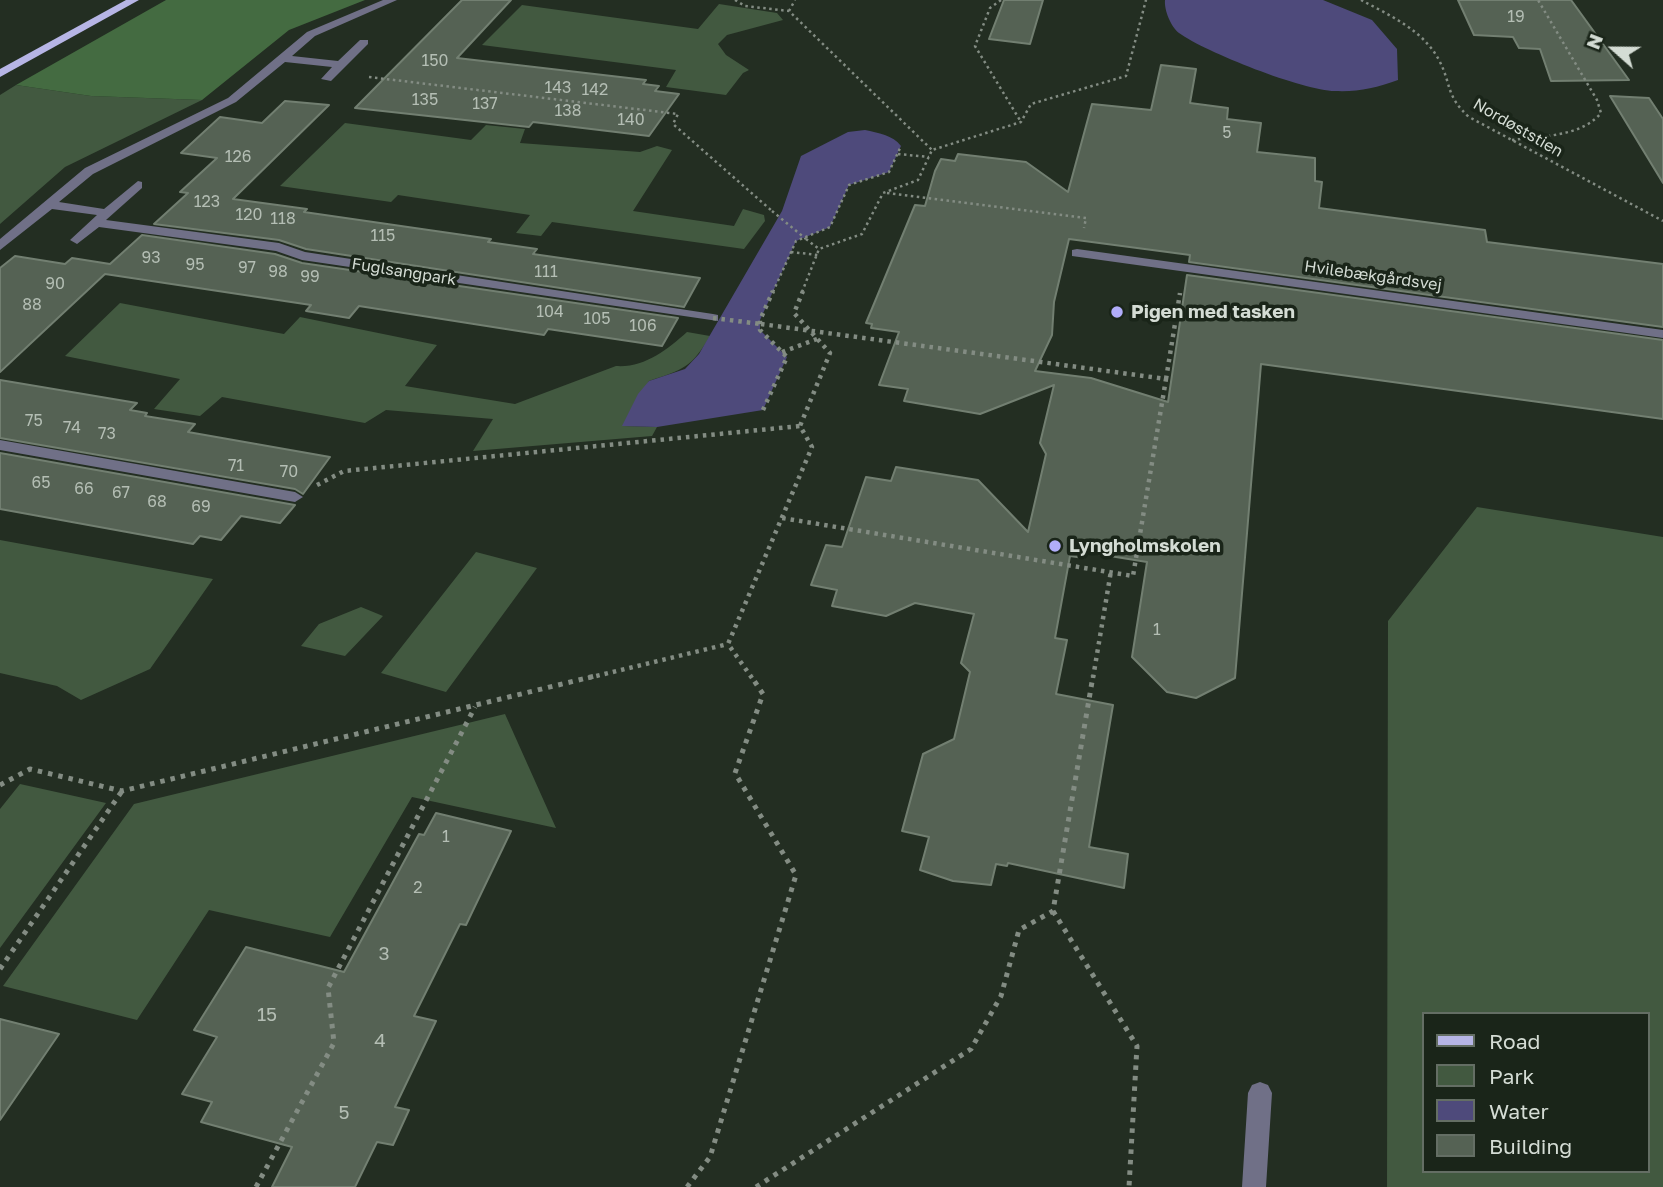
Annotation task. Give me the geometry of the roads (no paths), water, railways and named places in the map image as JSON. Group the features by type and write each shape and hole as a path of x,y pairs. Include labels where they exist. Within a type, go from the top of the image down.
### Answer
{"main road":[{"path":"0,74 134,0"}],"street":[{"path":"0,246 89,171 232,100 311,34 392,0"},
{"path":"282,58 334,72 365,42"},
{"path":"77,240 138,186"},
{"name":"Fuglsangpark","path":"50,205 102,218 279,247 302,256 713,318"},
{"name":"Hvilebækgårdsvej","path":"1077,253 1663,334"},
{"path":"0,445 295,497"},
{"path":"1254,1187 1260,1093"}],"water":[{"path":"1165,0 1323,0 1372,20 1397,49 1398,80 1367,89 1335,91 1279,78 1210,50 1179,33 1169,18"},
{"path":"865,130 890,137 901,146 889,172 849,185 830,227 796,241 760,320 760,330 787,357 763,410 657,427 622,426 638,394 649,381 685,369 699,354 782,211 801,156 848,132"}],"place":[{"name":"Pigen med tasken","path":"1117,312"},
{"name":"Lyngholmskolen","path":"1055,546"}]}
